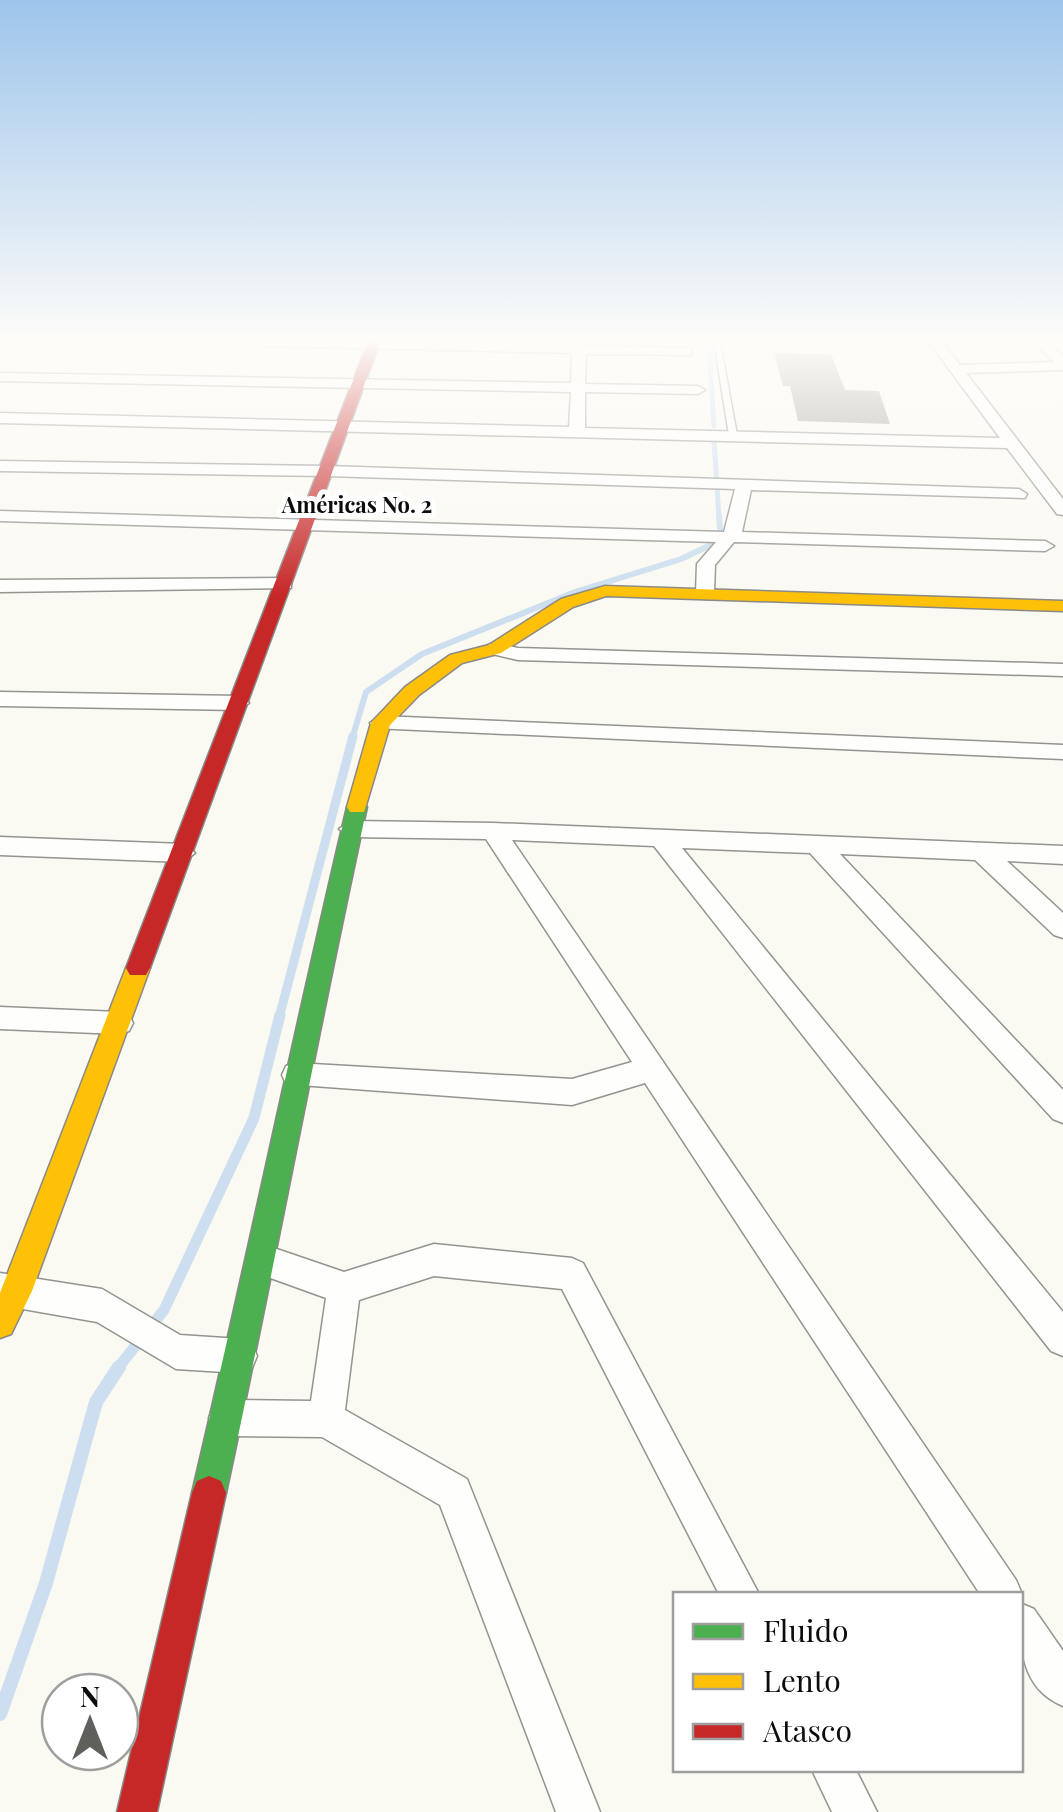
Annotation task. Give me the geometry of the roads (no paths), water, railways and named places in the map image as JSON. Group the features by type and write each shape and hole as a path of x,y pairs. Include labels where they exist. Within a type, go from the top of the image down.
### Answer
{"street":[{"path":"0,1322 8,1290 118,1023 343,427"},
{"path":"443,427 1014,443"},
{"path":"1001,427 1063,510"},
{"path":"0,466 326,471 1019,494"},
{"path":"705,593 706,564 729,537 734,486"},
{"path":"0,516 1045,546"},
{"path":"0,586 284,584"},
{"path":"137,1812 262,1260 296,1076 351,830 381,724 412,691 456,658 495,649 588,595 623,590 1063,606"},
{"path":"495,649 518,654 1063,670"},
{"path":"0,699 239,704"},
{"path":"381,724 1063,752"},
{"path":"351,830 494,831 1063,856"},
{"path":"494,831 1001,1592"},
{"path":"661,838 1063,1339"},
{"path":"815,844 1063,1110"},
{"path":"0,846 183,853"},
{"path":"979,850 1063,928"},
{"path":"0,1018 118,1023"},
{"path":"296,1076 572,1092 652,1069"},
{"path":"262,1260 344,1288 434,1260 572,1274 739,1592"},
{"path":"326,1419 344,1288"},
{"path":"8,1290 102,1306 176,1352 240,1356"},
{"path":"227,1418 326,1419 454,1492 578,1812"},
{"path":"1023,1626 1063,1686"},
{"path":"834,1772 855,1812"}],"lane":[{"path":"732,427 733,435"}],"waterway":[{"path":"714,441 719,518"},
{"path":"352,739 366,692 422,654 575,592 681,559 721,540 719,516"},
{"path":"279,1018 353,736"},
{"path":"117,1369 164,1310 254,1118 280,1015"},
{"path":"0,1714 46,1583 96,1402 119,1367"}],"district":[{"name":"Américas No. 2","path":"357,504"}]}
